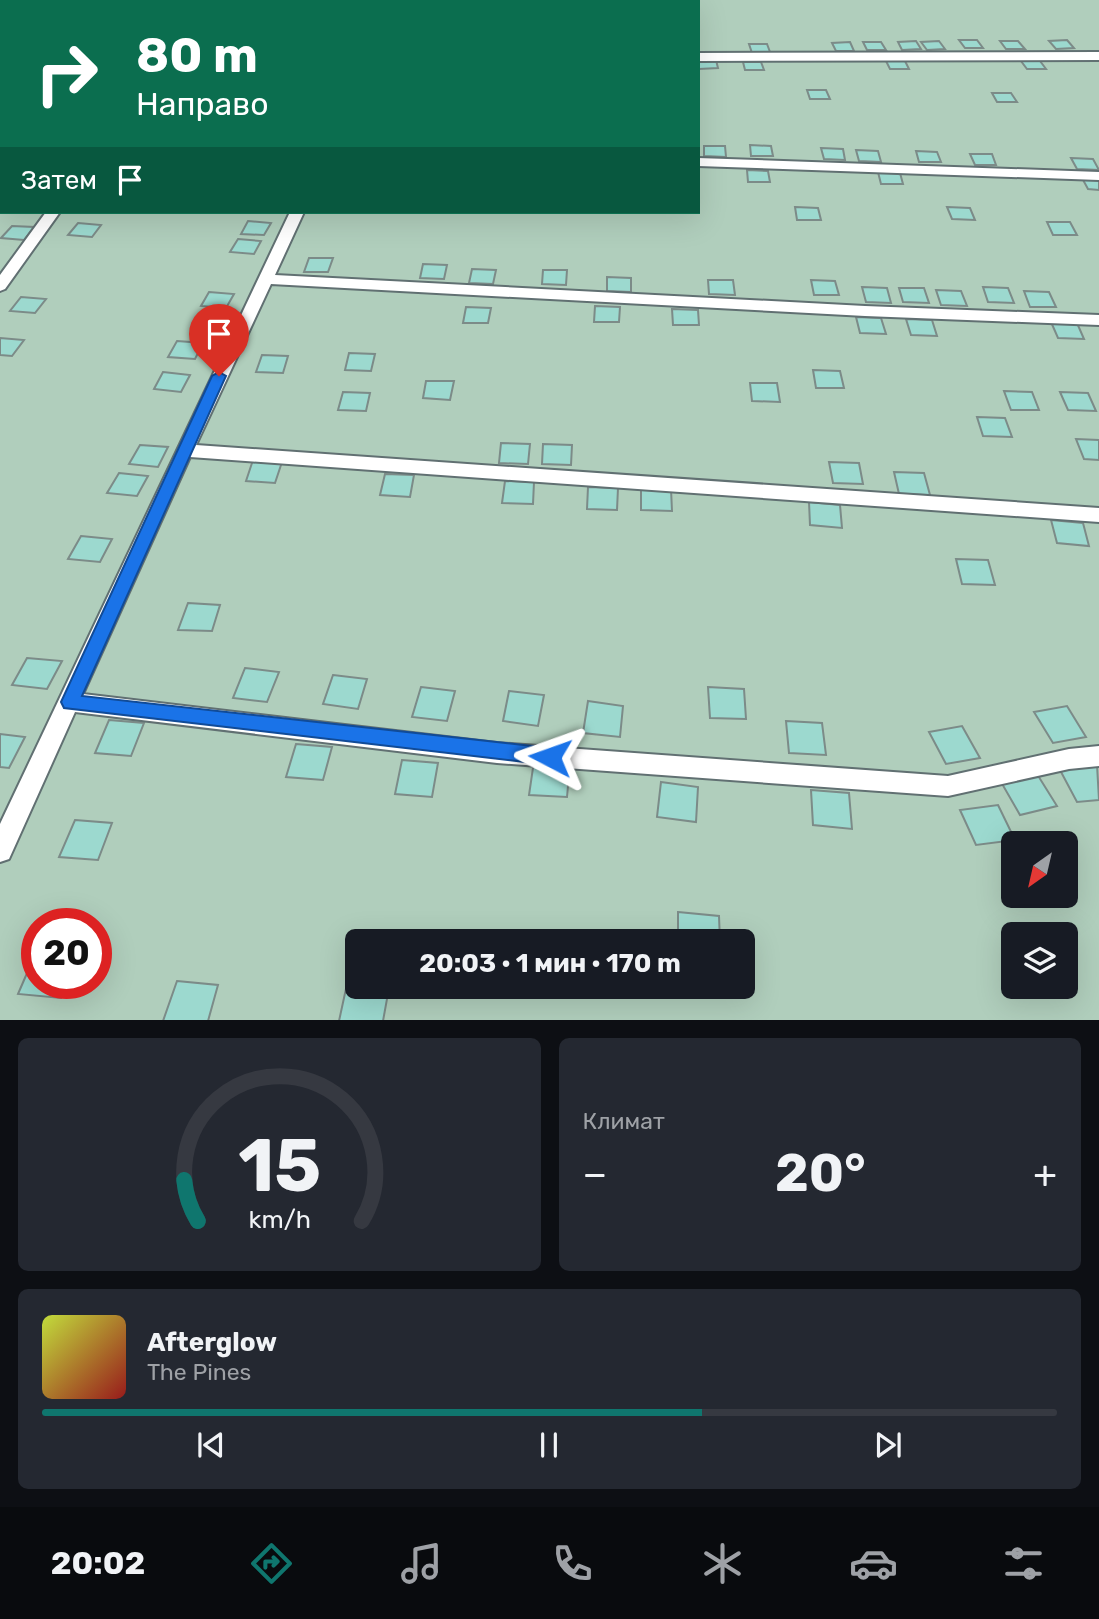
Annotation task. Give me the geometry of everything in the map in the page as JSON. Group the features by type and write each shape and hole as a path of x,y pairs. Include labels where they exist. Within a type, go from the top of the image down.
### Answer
{"lane":[{"path":"700,57 1099,56"},
{"path":"700,162 1099,176"},
{"path":"0,286 52,214"},
{"path":"0,851 184,450 296,214"},
{"path":"266,279 865,311 1099,320"},
{"path":"184,450 1099,514"},
{"path":"70,702 497,752 948,786 1069,759 1099,756"}],"green space":[{"path":"700,0 1099,0 1099,1020 0,1020 0,214 700,214"}],"building":[{"path":"959,40 977,40 983,48 965,48"},
{"path":"1067,40 1074,48 1056,49 1049,41"},
{"path":"916,41 921,49 902,50 898,42"},
{"path":"939,41 945,49 927,50 921,42"},
{"path":"1000,41 1018,41 1025,49 1006,49"},
{"path":"850,42 854,51 836,51 832,43"},
{"path":"863,42 881,42 886,50 867,50"},
{"path":"749,44 767,44 770,52 752,53"},
{"path":"700,60 716,60 718,68 700,69"},
{"path":"886,61 905,61 909,69 890,69"},
{"path":"1021,61 1040,61 1046,69 1027,69"},
{"path":"743,62 761,62 764,70 745,70"},
{"path":"807,90 826,90 830,99 810,99"},
{"path":"992,93 1011,93 1017,102 997,102"},
{"path":"750,145 771,146 773,156 751,156"},
{"path":"704,146 725,146 726,157 704,156"},
{"path":"821,148 843,149 845,160 824,159"},
{"path":"856,150 878,151 881,162 859,161"},
{"path":"916,151 937,152 941,162 919,162"},
{"path":"970,154 992,154 996,165 975,165"},
{"path":"1071,158 1093,159 1099,170 1077,169"},
{"path":"747,170 768,171 770,182 748,182"},
{"path":"878,172 900,173 903,184 881,184"},
{"path":"1082,178 1099,178 1099,190 1088,189"},
{"path":"795,207 818,208 821,220 797,220"},
{"path":"947,207 970,208 975,220 952,219"},
{"path":"248,221 271,223 264,235 241,234"},
{"path":"1047,222 1070,222 1077,235 1053,235"},
{"path":"78,223 101,225 92,237 68,235"},
{"path":"12,226 34,227 24,240 1,238"},
{"path":"238,239 261,241 254,254 230,252"},
{"path":"309,258 333,258 328,272 304,272"},
{"path":"423,264 447,265 444,279 420,278"},
{"path":"472,269 496,270 493,284 469,283"},
{"path":"543,270 567,270 566,285 542,284"},
{"path":"607,277 631,278 631,292 607,291"},
{"path":"708,280 733,280 735,295 709,294"},
{"path":"811,280 835,281 839,295 814,295"},
{"path":"862,287 887,288 891,303 866,302"},
{"path":"983,287 1008,288 1014,303 988,302"},
{"path":"899,288 924,288 929,303 903,302"},
{"path":"936,290 961,291 967,306 941,305"},
{"path":"1024,291 1049,292 1056,307 1030,307"},
{"path":"209,292 234,294 226,308 201,306"},
{"path":"21,297 46,299 35,313 10,311"},
{"path":"595,306 620,307 619,322 594,322"},
{"path":"466,307 491,308 488,323 463,323"},
{"path":"672,309 698,310 699,325 673,325"},
{"path":"856,317 881,318 886,334 860,333"},
{"path":"906,319 932,320 937,336 911,335"},
{"path":"1051,322 1077,323 1084,339 1058,338"},
{"path":"0,338 24,340 12,356 0,355"},
{"path":"177,341 203,343 195,359 168,357"},
{"path":"349,353 375,354 371,371 345,370"},
{"path":"262,355 288,356 283,373 256,372"},
{"path":"813,370 840,371 844,388 816,388"},
{"path":"163,372 190,375 181,392 154,389"},
{"path":"426,381 454,381 450,400 423,398"},
{"path":"750,383 777,383 780,402 752,401"},
{"path":"1004,391 1032,392 1039,410 1011,410"},
{"path":"343,392 370,393 366,411 338,410"},
{"path":"1060,392 1088,393 1096,411 1068,410"},
{"path":"977,417 1005,418 1012,437 983,436"},
{"path":"1076,439 1099,440 1099,460 1084,459"},
{"path":"501,443 530,444 528,464 499,463"},
{"path":"543,444 572,445 571,465 542,464"},
{"path":"140,445 168,447 158,467 129,464"},
{"path":"253,460 282,462 275,483 246,481"},
{"path":"829,462 859,463 863,484 833,483"},
{"path":"894,472 924,473 930,495 899,494"},
{"path":"119,473 148,476 137,496 107,493"},
{"path":"385,474 414,475 410,497 380,495"},
{"path":"505,481 534,482 533,504 502,503"},
{"path":"588,487 618,488 617,510 587,509"},
{"path":"641,488 671,489 672,511 641,510"},
{"path":"809,502 840,505 842,528 810,525"},
{"path":"1051,520 1083,523 1089,546 1057,543"},
{"path":"81,536 112,539 100,562 68,559"},
{"path":"956,559 988,560 995,585 962,584"},
{"path":"188,603 220,605 212,631 178,630"},
{"path":"27,658 62,661 47,689 12,685"},
{"path":"245,668 279,672 267,702 233,698"},
{"path":"333,675 367,679 358,709 323,704"},
{"path":"421,687 455,691 447,721 412,717"},
{"path":"708,687 744,689 746,719 710,718"},
{"path":"509,691 544,695 538,726 503,721"},
{"path":"588,701 623,706 620,737 583,733"},
{"path":"1067,706 1086,737 1053,743 1034,712"},
{"path":"109,720 144,723 131,756 95,753"},
{"path":"786,721 822,723 826,755 789,753"},
{"path":"962,726 980,758 946,764 929,732"},
{"path":"0,734 25,737 9,768 0,767"},
{"path":"296,744 332,747 323,780 286,777"},
{"path":"402,760 438,763 432,797 395,794"},
{"path":"534,761 570,764 567,797 529,795"},
{"path":"1097,765 1099,800 1077,802 1060,770"},
{"path":"1037,774 1057,806 1020,815 1001,782"},
{"path":"661,782 698,787 696,822 657,817"},
{"path":"811,790 849,793 852,829 813,825"},
{"path":"998,805 1011,831 1001,831 1001,842 976,845 960,810"},
{"path":"75,820 112,823 98,860 59,857"},
{"path":"678,912 719,916 720,929 678,929"},
{"path":"177,981 218,985 208,1020 163,1020"},
{"path":"345,993 345,999 387,999 383,1020 339,1020"}],"route":[{"path":"219,376 70,702 550,757"}]}
